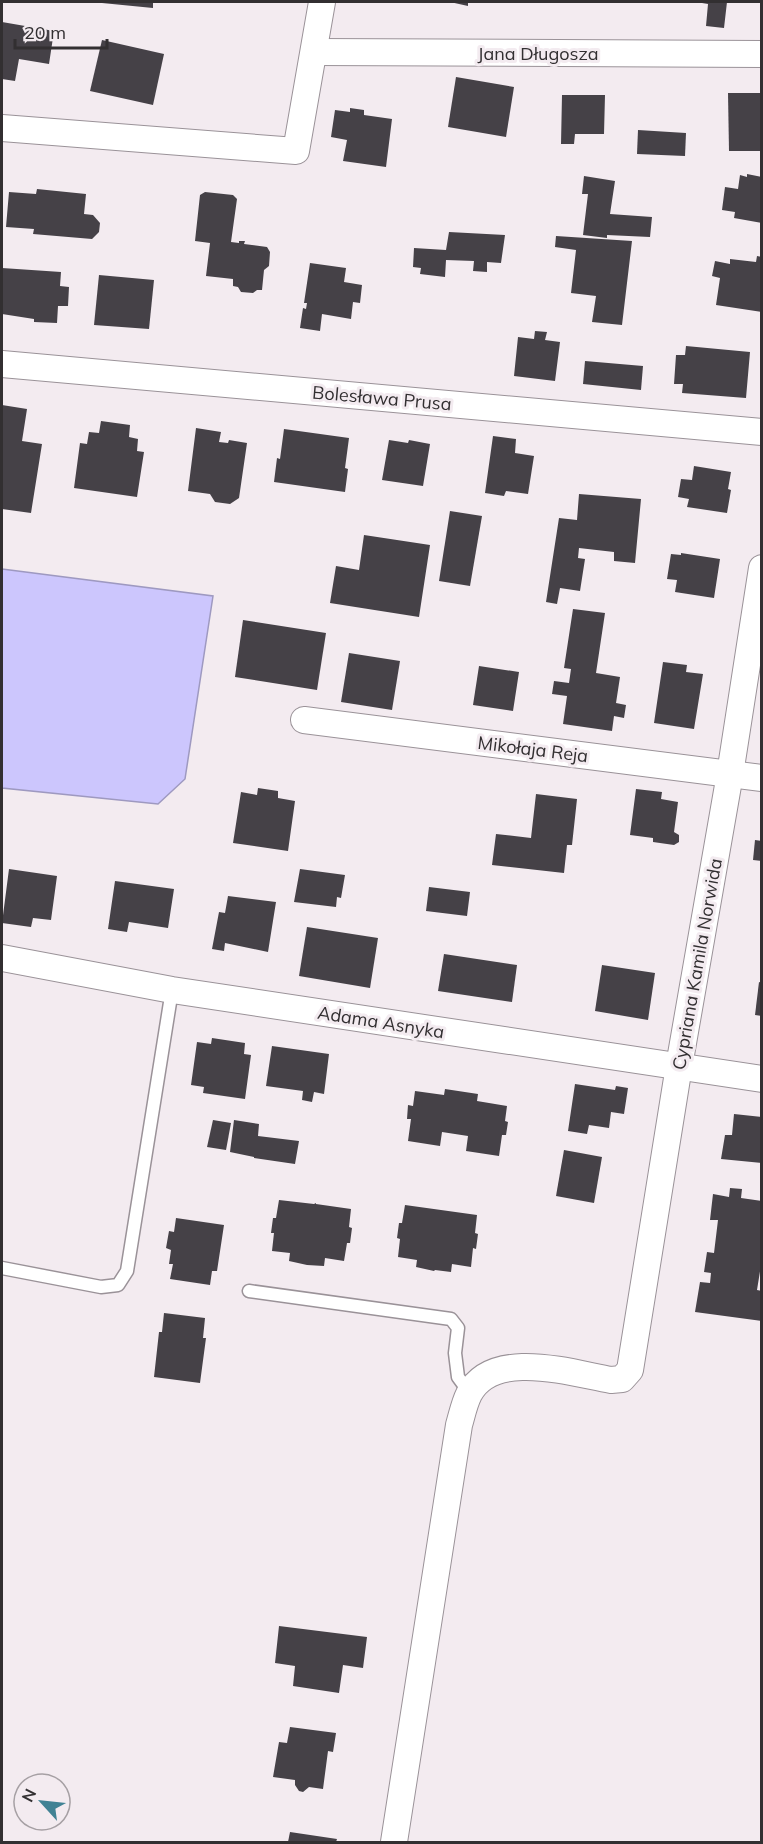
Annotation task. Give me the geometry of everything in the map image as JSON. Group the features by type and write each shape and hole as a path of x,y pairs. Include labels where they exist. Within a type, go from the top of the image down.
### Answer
{"street":[{"path":"2,128 296,151 322,2"},
{"name":"Jana Długosza","path":"315,52 762,54"},
{"name":"Bolesława Prusa","path":"2,364 762,432"},
{"name":"Cypriana Kamila Norwida","path":"470,1392 487,1375 504,1369 528,1366 610,1380 622,1379 630,1371 679,1066 730,774 762,568"},
{"name":"Mikołaja Reja","path":"304,720 762,778"},
{"name":"Adama Asnyka","path":"2,958 172,990 762,1078"},
{"path":"394,1842 459,1425 470,1392"}],"lane":[{"path":"2,1268 101,1287 118,1285 127,1270 172,990"},
{"path":"249,1291 451,1319 458,1328 455,1353 458,1377 470,1392"}],"shaded area":[{"path":"2,569 213,596 185,779 158,804 2,788"}],"building":[{"path":"153,2 153,8 102,3"},
{"path":"450,2 468,2 468,6"},
{"path":"696,2 727,2 724,28 706,26 708,4"},
{"path":"2,22 54,31 49,64 19,59 15,81 2,79"},
{"path":"102,40 164,54 153,105 90,91"},
{"path":"456,77 514,87 506,137 448,127"},
{"path":"728,93 762,93 762,151 729,151"},
{"path":"562,95 605,95 604,134 575,134 574,144 561,144"},
{"path":"350,108 364,110 364,115 392,119 386,167 343,161 347,140 331,137 335,110 350,112"},
{"path":"638,130 686,133 685,156 637,154"},
{"path":"747,174 762,177 762,223 734,218 735,212 722,210 725,187 738,189 740,175 747,177"},
{"path":"584,176 615,181 610,214 652,217 650,237 607,235 607,238 583,235 588,194 582,194"},
{"path":"37,189 86,194 84,214 93,215 100,223 99,232 92,239 33,234 34,229 6,227 9,192 36,194"},
{"path":"205,192 233,195 237,199 231,242 245,241 244,244 267,247 270,252 269,266 264,270 262,290 253,293 241,292 238,287 233,286 233,279 206,276 210,243 195,241 200,195"},
{"path":"449,232 505,235 501,263 487,262 487,272 473,271 474,261 446,260 445,277 420,274 421,268 413,267 414,248 446,250"},
{"path":"556,236 632,241 622,325 592,322 596,296 571,293 576,250 555,247"},
{"path":"757,256 762,257 762,312 716,305 720,278 712,276 715,261 730,264 730,259 756,262"},
{"path":"310,263 346,268 344,282 362,285 360,303 353,302 351,319 322,314 320,331 300,328 303,308 306,309 307,303 304,303"},
{"path":"2,268 61,272 60,286 69,287 68,306 58,306 57,323 34,322 34,319 2,314"},
{"path":"99,275 154,280 149,329 94,325"},
{"path":"535,331 547,332 545,340 560,342 555,381 514,376 518,337 534,339"},
{"path":"686,346 750,352 746,398 682,393 683,384 674,384 676,355 685,355"},
{"path":"585,361 643,366 641,390 583,384"},
{"path":"2,405 27,409 22,441 42,444 31,513 2,509"},
{"path":"101,421 130,425 129,437 138,439 137,451 144,452 137,497 74,488 80,443 87,444 89,432 99,433"},
{"path":"196,428 221,432 219,442 228,443 229,440 247,443 239,498 230,504 215,502 210,494 188,491"},
{"path":"284,429 349,438 345,492 274,482"},
{"path":"493,436 516,439 515,453 534,456 528,494 506,491 504,496 485,493"},
{"path":"389,440 408,443 409,440 430,444 423,486 382,480"},
{"path":"694,466 731,472 727,513 687,507 689,499 678,497 681,479 692,480"},
{"path":"579,494 641,499 635,563 614,561 614,552 579,548 578,558 585,559 580,591 560,588 557,604 546,602 559,518 577,520"},
{"path":"450,511 482,516 470,586 439,581"},
{"path":"364,535 430,545 419,617 330,603 336,566 359,570"},
{"path":"681,553 720,559 714,598 675,592 677,580 667,579 671,554 681,555"},
{"path":"573,609 605,613 596,673 620,677 616,703 626,705 624,718 614,716 612,731 563,724 567,696 552,694 554,681 569,683 571,669 564,668"},
{"path":"243,620 326,633 317,690 235,677"},
{"path":"349,653 400,661 392,710 341,702"},
{"path":"663,662 687,665 686,672 703,674 694,729 654,723"},
{"path":"479,666 519,672 513,711 473,705"},
{"path":"258,788 278,791 278,798 295,801 288,851 233,843 241,792 257,795"},
{"path":"636,789 662,792 661,799 678,802 674,832 679,835 679,842 674,845 653,842 653,838 630,835"},
{"path":"536,794 577,799 572,845 567,845 564,873 492,865 496,834 531,838"},
{"path":"755,840 762,841 762,861 753,860"},
{"path":"9,869 57,876 51,920 33,918 31,927 2,923"},
{"path":"300,869 345,875 341,898 337,897 336,907 294,902"},
{"path":"115,881 174,889 168,928 129,922 127,932 108,929"},
{"path":"429,887 470,892 467,916 426,911"},
{"path":"228,896 276,902 268,952 225,943 224,951 212,949 219,912 225,913"},
{"path":"307,927 378,938 370,988 299,976"},
{"path":"444,954 517,965 512,1002 438,991"},
{"path":"602,965 655,973 648,1020 595,1011"},
{"path":"759,982 762,983 762,1016 755,1015"},
{"path":"212,1038 245,1043 244,1054 251,1055 245,1099 203,1093 204,1087 191,1085 197,1042 211,1044"},
{"path":"272,1046 329,1054 324,1094 314,1092 312,1102 302,1100 303,1091 266,1086"},
{"path":"575,1084 615,1090 616,1086 628,1088 624,1114 611,1112 609,1128 589,1125 587,1134 568,1131"},
{"path":"445,1089 478,1094 477,1101 507,1106 506,1135 502,1135 499,1156 466,1151 468,1136 442,1132 440,1146 408,1141 411,1119 407,1119 408,1105 413,1106 415,1091 444,1095"},
{"path":"734,1114 762,1117 762,1163 721,1159 725,1135 732,1135"},
{"path":"213,1120 231,1123 226,1150 207,1147"},
{"path":"234,1120 259,1124 258,1136 299,1141 295,1164 230,1152"},
{"path":"564,1150 602,1157 594,1203 556,1196"},
{"path":"730,1188 742,1189 741,1198 762,1201 762,1259 757,1290 762,1291 762,1321 695,1312 700,1282 710,1283 711,1273 704,1272 707,1252 714,1253 718,1220 710,1220 713,1194 729,1197"},
{"path":"279,1200 351,1209 350,1243 347,1243 344,1261 325,1258 324,1266 307,1265 289,1261 290,1253 272,1251 273,1218 276,1218"},
{"path":"405,1205 477,1215 475,1233 478,1234 476,1249 473,1248 471,1267 452,1264 451,1272 434,1271 416,1267 417,1260 398,1257 399,1223 402,1223"},
{"path":"176,1218 224,1225 217,1271 212,1271 210,1285 170,1279 173,1264 169,1264 171,1250 166,1248 169,1231 174,1232"},
{"path":"164,1313 205,1318 203,1338 206,1338 200,1383 154,1377 159,1332 162,1332"},
{"path":"279,1626 367,1637 363,1668 343,1665 339,1693 293,1686 295,1666 275,1663"},
{"path":"290,1727 336,1733 333,1752 328,1751 323,1789 309,1787 303,1792 299,1791 295,1785 295,1780 273,1777 279,1742 287,1743"},
{"path":"290,1832 337,1839 336,1842 288,1842"}]}
